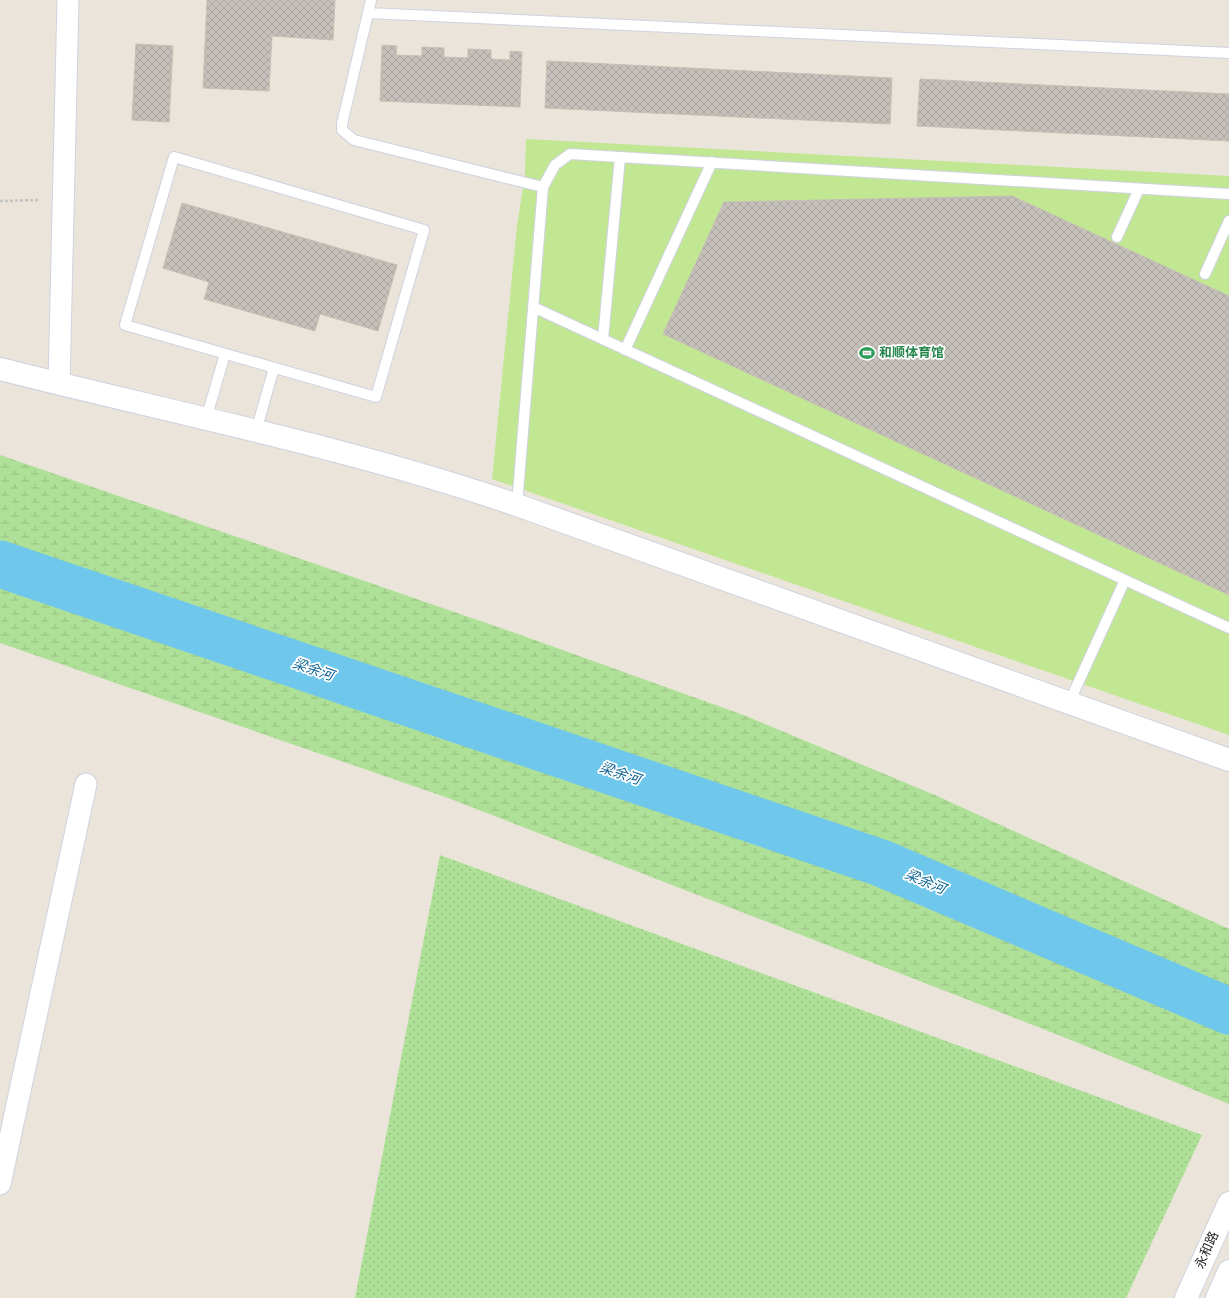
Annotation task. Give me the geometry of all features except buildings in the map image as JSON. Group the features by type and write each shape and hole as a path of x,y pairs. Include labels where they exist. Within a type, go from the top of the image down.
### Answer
{"main road":[{"path":"0,369 332,449 422,474 517,505 1229,760"},
{"name":"永和路","path":"1186,1298 1229,1203"},
{"path":"1217,1298 1229,1271"}],"street":[{"path":"59,384 68,0"},
{"path":"0,1184 86,784"}],"lane":[{"path":"372,0 342,124 342,130 354,140 543,187"},
{"path":"368,14 1229,53"},
{"path":"517,505 543,187 555,165 570,154 1229,194"},
{"path":"603,339 620,156"},
{"path":"174,157 424,230 376,398 225,354 125,325 174,157"},
{"path":"625,350 712,162"},
{"path":"1117,236 1139,189"},
{"path":"1205,274 1229,221"},
{"path":"533,307 1229,628"},
{"path":"206,419 225,354"},
{"path":"256,431 274,368"},
{"path":"1069,703 1126,580"}],"path":[{"path":"0,200 63,200"}],"green space":[{"name":"和顺体育馆","path":"526,139 1229,176 1229,735 492,479 517,226 525,174"},
{"path":"0,455 518,634 746,716 937,796 1229,929 1229,1104 1051,1032 448,798 0,643"},
{"path":"440,855 1202,1135 1126,1298 355,1298"}],"waterway":[{"name":"梁余河","path":"0,564 881,863 1229,1011"}],"place":[{"name":"和顺体育馆","path":"867,353"}]}
